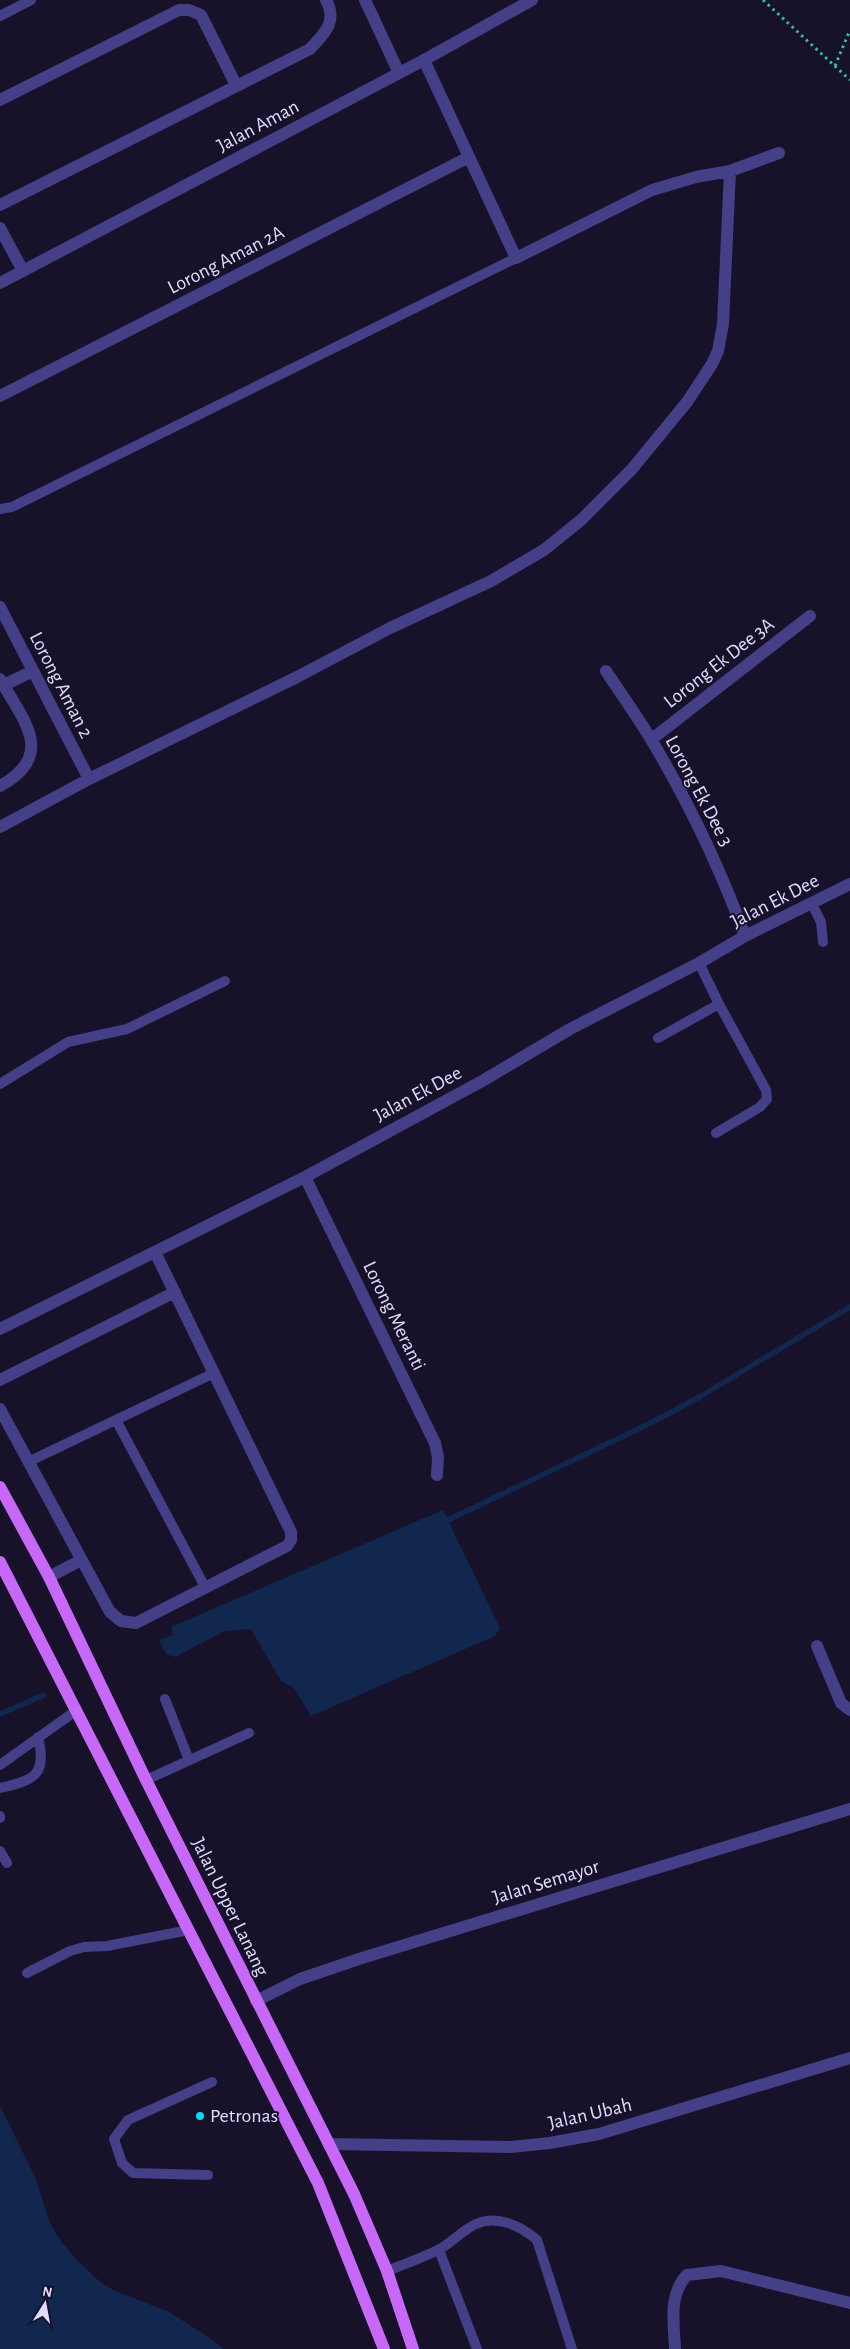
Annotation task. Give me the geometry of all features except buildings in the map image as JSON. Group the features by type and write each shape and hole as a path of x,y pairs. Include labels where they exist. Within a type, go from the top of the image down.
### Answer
{"main road":[{"name":"Jalan Upper Lanang","path":"0,1487 49,1576 146,1780 354,2194 387,2271 413,2349"},
{"path":"0,1562 318,2183 384,2349"}],"street":[{"path":"0,205 310,49 327,31 332,18 326,0"},
{"path":"365,0 399,73"},
{"name":"Jalan Aman","path":"0,283 424,60 532,0"},
{"path":"0,100 179,10 189,10 201,15 236,85"},
{"path":"424,60 516,258 652,190 696,177 730,171 779,153"},
{"name":"Lorong Aman 2A","path":"0,396 469,157"},
{"path":"0,827 89,779 297,677 390,628 492,581 544,550 581,520 632,469 687,402 705,376 718,351 723,324 730,171"},
{"path":"0,228 23,271"},
{"name":"Lorong Aman 2","path":"0,607 89,779"},
{"name":"Lorong Ek Dee 3A","path":"652,739 810,616"},
{"path":"0,786 15,778 24,768 32,749 28,730 1,684 33,671"},
{"name":"Lorong Ek Dee 3","path":"606,671 652,739 709,848 728,889 745,936"},
{"name":"Jalan Ek Dee","path":"0,1329 305,1176 484,1080 570,1029 745,936 850,884"},
{"name":"Lorong Meranti","path":"305,1176 435,1443 438,1457 437,1475"},
{"path":"0,1408 110,1612 121,1621 136,1623 287,1546 292,1536 155,1252"},
{"path":"0,1380 175,1292"},
{"path":"49,1576 81,1560"},
{"path":"817,1646 841,1702 850,1710"},
{"name":"Jalan Semayor","path":"256,2001 300,1979 362,1958 850,1809"},
{"name":"Jalan Ubah","path":"329,2144 511,2147 550,2144 599,2134 850,2058"},
{"path":"676,2349 674,2302 679,2283 687,2275 721,2271 850,2304"}],"lane":[{"path":"0,16 31,0"},
{"path":"0,509 12,507 516,258"},
{"path":"812,904 821,922 823,942"},
{"path":"699,962 718,1004 766,1090 767,1099 760,1107 716,1133"},
{"path":"0,1084 68,1042 127,1029 225,981"},
{"path":"658,1038 718,1004"},
{"path":"30,1461 214,1372"},
{"path":"116,1420 205,1587"},
{"path":"165,1699 189,1760"},
{"path":"0,1765 76,1710"},
{"path":"146,1780 249,1733"},
{"path":"0,1788 27,1781 37,1774 41,1767 42,1754 38,1737"},
{"path":"0,1850 7,1863"},
{"path":"27,1973 70,1951 84,1947 107,1946 188,1930"},
{"path":"208,2175 133,2174 122,2163 114,2139 128,2120 212,2082"},
{"path":"387,2271 439,2250 477,2223 494,2221 525,2229 537,2240 572,2349"},
{"path":"439,2250 477,2349"}],"path":[{"path":"763,0 850,80"},
{"path":"835,66 850,30"}],"water":[{"path":"443,1510 500,1628 495,1636 311,1716 294,1688 281,1681 251,1629 225,1631 175,1657 166,1654 159,1640 173,1635 171,1627"},
{"path":"0,2106 35,2177 50,2223 60,2240 75,2258 98,2280 113,2290 169,2312 224,2349 0,2349"}],"waterway":[{"path":"448,1520 653,1422 701,1396 850,1307"},
{"path":"0,1714 44,1695"}],"place":[{"name":"Petronas","path":"200,2116"}]}
